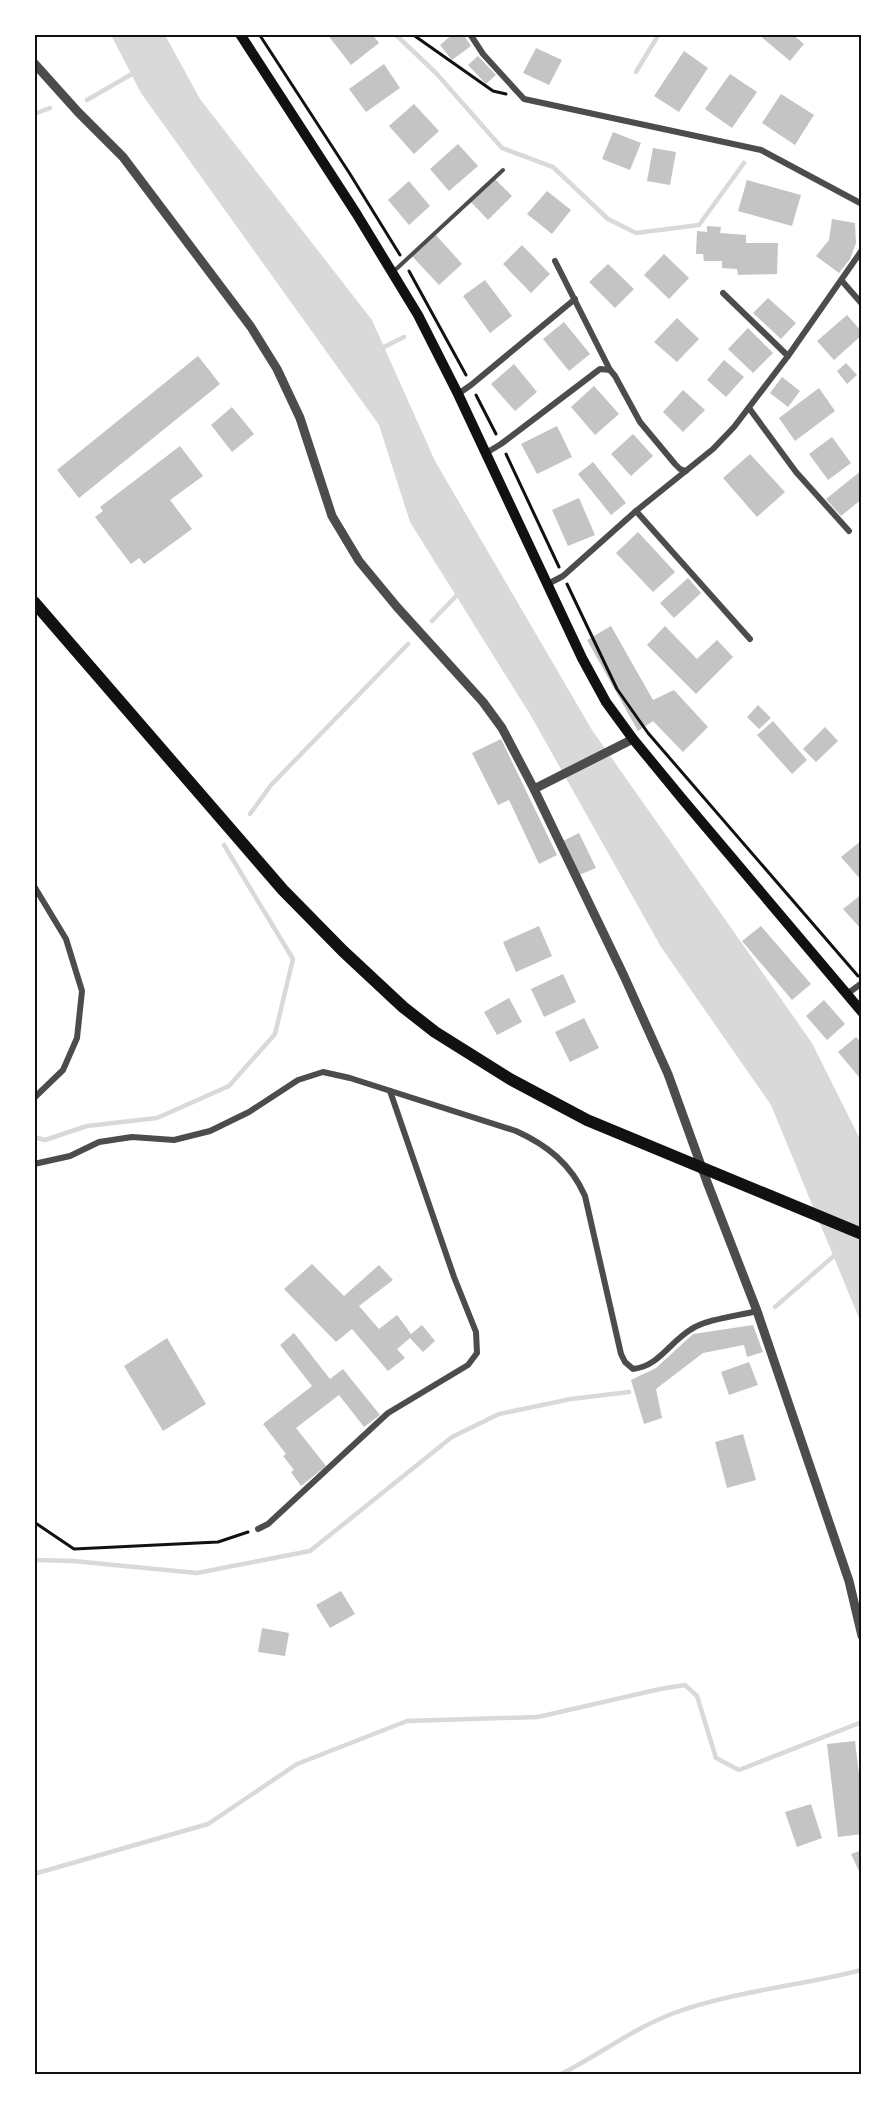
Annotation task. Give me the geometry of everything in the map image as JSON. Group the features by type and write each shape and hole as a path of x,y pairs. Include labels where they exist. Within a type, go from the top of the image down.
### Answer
{"main road":[{"path":"240,34 393,272 458,394 606,702 633,739 861,1012"},
{"path":"34,602 283,890 343,951 403,1007 435,1032 510,1079 587,1120 861,1234"}],"street":[{"path":"470,34 483,54 524,99 761,150 861,204"},
{"path":"34,63 123,157 250,327 277,369 300,418 332,516 359,561 397,608 483,702 502,728 534,789 655,1043 757,1311 849,1581 861,1636"},
{"path":"548,584 562,576 636,511 713,449 749,408 788,356 861,250"},
{"path":"555,261 610,370 640,422 675,464 686,471"},
{"path":"842,280 861,304"},
{"path":"723,293 788,356"},
{"path":"458,394 471,386 575,299"},
{"path":"486,453 600,369 610,370"},
{"path":"749,408 796,472 849,531"},
{"path":"636,511 750,639"},
{"path":"534,789 633,739"},
{"path":"34,886 66,939 82,992 77,1038 63,1070 34,1098"},
{"path":"847,994 861,981"},
{"path":"34,1164 70,1156 99,1142 132,1137 174,1140 210,1131 249,1112 298,1080 323,1072 350,1078 516,1131 535,1140 555,1154 579,1182 585,1196 621,1354 625,1362 633,1369 652,1363 688,1331 698,1326 757,1311"},
{"path":"258,1529 268,1524 388,1413 468,1365 477,1353 476,1332 454,1277 390,1091"}],"lane":[{"path":"393,272 503,170"}],"path":[{"path":"259,34 350,174 429,305 501,444 617,689 648,732 861,981"},
{"path":"412,34 493,91 524,99"},
{"path":"34,1522 74,1549 218,1542 258,1529"}],"shaded area":[{"path":"111,35 165,35 200,99 372,320 435,461 592,730 812,1043 861,1141 861,1323 771,1105 661,947 531,716 410,522 379,425 141,93"}],"building":[{"path":"327,34 372,34 379,43 351,65"},
{"path":"453,34 463,34 471,46 452,60 440,45"},
{"path":"758,34 792,34 804,44 790,61"},
{"path":"536,48 562,60 549,85 523,73"},
{"path":"684,51 708,68 679,112 654,96"},
{"path":"478,56 496,75 486,84 468,65"},
{"path":"384,64 400,88 366,112 349,89"},
{"path":"730,74 757,92 732,128 705,109"},
{"path":"781,94 814,115 795,145 762,123"},
{"path":"414,104 439,131 414,154 389,126"},
{"path":"613,132 641,143 630,170 602,159"},
{"path":"458,144 478,166 449,191 430,169"},
{"path":"653,148 676,152 670,185 647,181"},
{"path":"494,178 512,196 488,220 470,201"},
{"path":"747,180 801,195 792,226 738,211"},
{"path":"409,181 430,206 409,225 388,200"},
{"path":"547,191 571,210 552,234 527,214"},
{"path":"832,219 855,223 856,243 850,259 839,273 816,256 829,240"},
{"path":"707,226 721,227 720,233 746,235 746,243 778,243 777,274 738,275 737,269 722,268 722,261 704,261 703,254 696,254 697,231 707,232"},
{"path":"435,234 462,264 439,285 412,256"},
{"path":"522,245 550,274 531,293 503,264"},
{"path":"664,254 689,278 669,299 644,275"},
{"path":"608,264 634,289 615,308 589,282"},
{"path":"485,280 512,316 490,333 463,296"},
{"path":"768,298 796,323 781,339 753,313"},
{"path":"847,315 862,335 834,360 817,341"},
{"path":"677,318 699,339 677,362 654,342"},
{"path":"564,322 590,354 569,371 543,339"},
{"path":"748,328 773,353 753,373 728,349"},
{"path":"198,356 220,384 79,498 57,470"},
{"path":"724,360 744,377 726,397 707,380"},
{"path":"846,363 857,375 847,384 837,371"},
{"path":"514,364 537,392 515,411 491,384"},
{"path":"782,377 800,391 788,407 770,393"},
{"path":"594,386 619,414 595,435 571,407"},
{"path":"819,388 835,411 795,441 779,418"},
{"path":"683,390 705,410 683,432 663,412"},
{"path":"232,407 254,434 232,452 211,425"},
{"path":"557,426 572,457 537,474 521,444"},
{"path":"633,434 653,456 631,476 611,454"},
{"path":"832,437 851,463 828,480 809,454"},
{"path":"180,446 203,476 170,500 192,529 144,564 139,558 131,564 95,517 103,511 100,507"},
{"path":"750,454 785,492 757,517 723,478"},
{"path":"593,462 626,503 611,515 578,474"},
{"path":"862,470 862,499 841,516 826,499"},
{"path":"579,498 595,535 568,546 552,510"},
{"path":"638,532 675,572 653,592 616,553"},
{"path":"688,578 701,593 674,618 660,603"},
{"path":"611,626 653,700 674,690 708,727 683,752 653,721 638,731 587,640"},
{"path":"665,626 697,659 717,640 733,657 696,694 647,645"},
{"path":"758,705 771,718 759,729 747,717"},
{"path":"773,721 807,760 792,774 757,735"},
{"path":"825,727 838,741 816,762 803,749"},
{"path":"501,739 557,855 539,864 509,800 498,805 472,753"},
{"path":"579,833 596,868 579,875 563,841"},
{"path":"862,840 862,881 841,857"},
{"path":"862,894 862,930 843,909"},
{"path":"539,926 552,956 516,972 503,942"},
{"path":"761,926 811,984 792,1000 742,941"},
{"path":"563,974 576,1002 544,1017 531,989"},
{"path":"509,998 522,1022 497,1035 484,1012"},
{"path":"824,1000 845,1024 827,1040 806,1016"},
{"path":"584,1018 599,1048 570,1062 555,1032"},
{"path":"856,1037 862,1043 862,1075 859,1077 838,1052"},
{"path":"312,1264 344,1296 379,1265 393,1280 359,1306 379,1329 397,1315 411,1334 422,1325 435,1341 423,1352 410,1338 397,1349 405,1358 388,1371 352,1329 336,1342 284,1289"},
{"path":"753,1325 763,1352 747,1357 744,1345 703,1353 656,1389 662,1418 644,1424 631,1380 656,1368 693,1334"},
{"path":"294,1333 330,1379 343,1369 380,1415 364,1427 339,1395 296,1428 326,1466 301,1486 291,1472 294,1470 283,1456 286,1454 263,1424 312,1386 280,1345"},
{"path":"167,1338 206,1404 163,1431 124,1366"},
{"path":"749,1362 758,1385 729,1395 721,1372"},
{"path":"743,1434 756,1480 727,1488 715,1442"},
{"path":"341,1591 355,1614 330,1628 316,1605"},
{"path":"262,1628 289,1633 285,1656 258,1652"},
{"path":"855,1741 862,1800 862,1834 838,1837 827,1744"},
{"path":"811,1804 822,1838 797,1847 785,1812"},
{"path":"862,1850 862,1870 859,1871 851,1854"}],"waterway":[{"path":"395,34 436,73 502,148 553,167 608,219 636,233 699,225 744,163"},
{"path":"636,72 659,34"},
{"path":"87,100 132,74"},
{"path":"34,114 50,108"},
{"path":"380,349 404,337"},
{"path":"432,621 459,593"},
{"path":"250,814 271,785 408,644"},
{"path":"34,1137 45,1140 87,1126 157,1118 229,1086 275,1034 293,959 224,845"},
{"path":"775,1307 836,1254"},
{"path":"34,1560 73,1561 197,1573 310,1551 452,1437 499,1414 571,1399 629,1392"},
{"path":"34,1874 208,1824 297,1764 407,1721 538,1717 685,1685 697,1696 716,1758 739,1770 862,1722"},
{"path":"561,2074 645,2026 697,2005 862,1970"}]}
